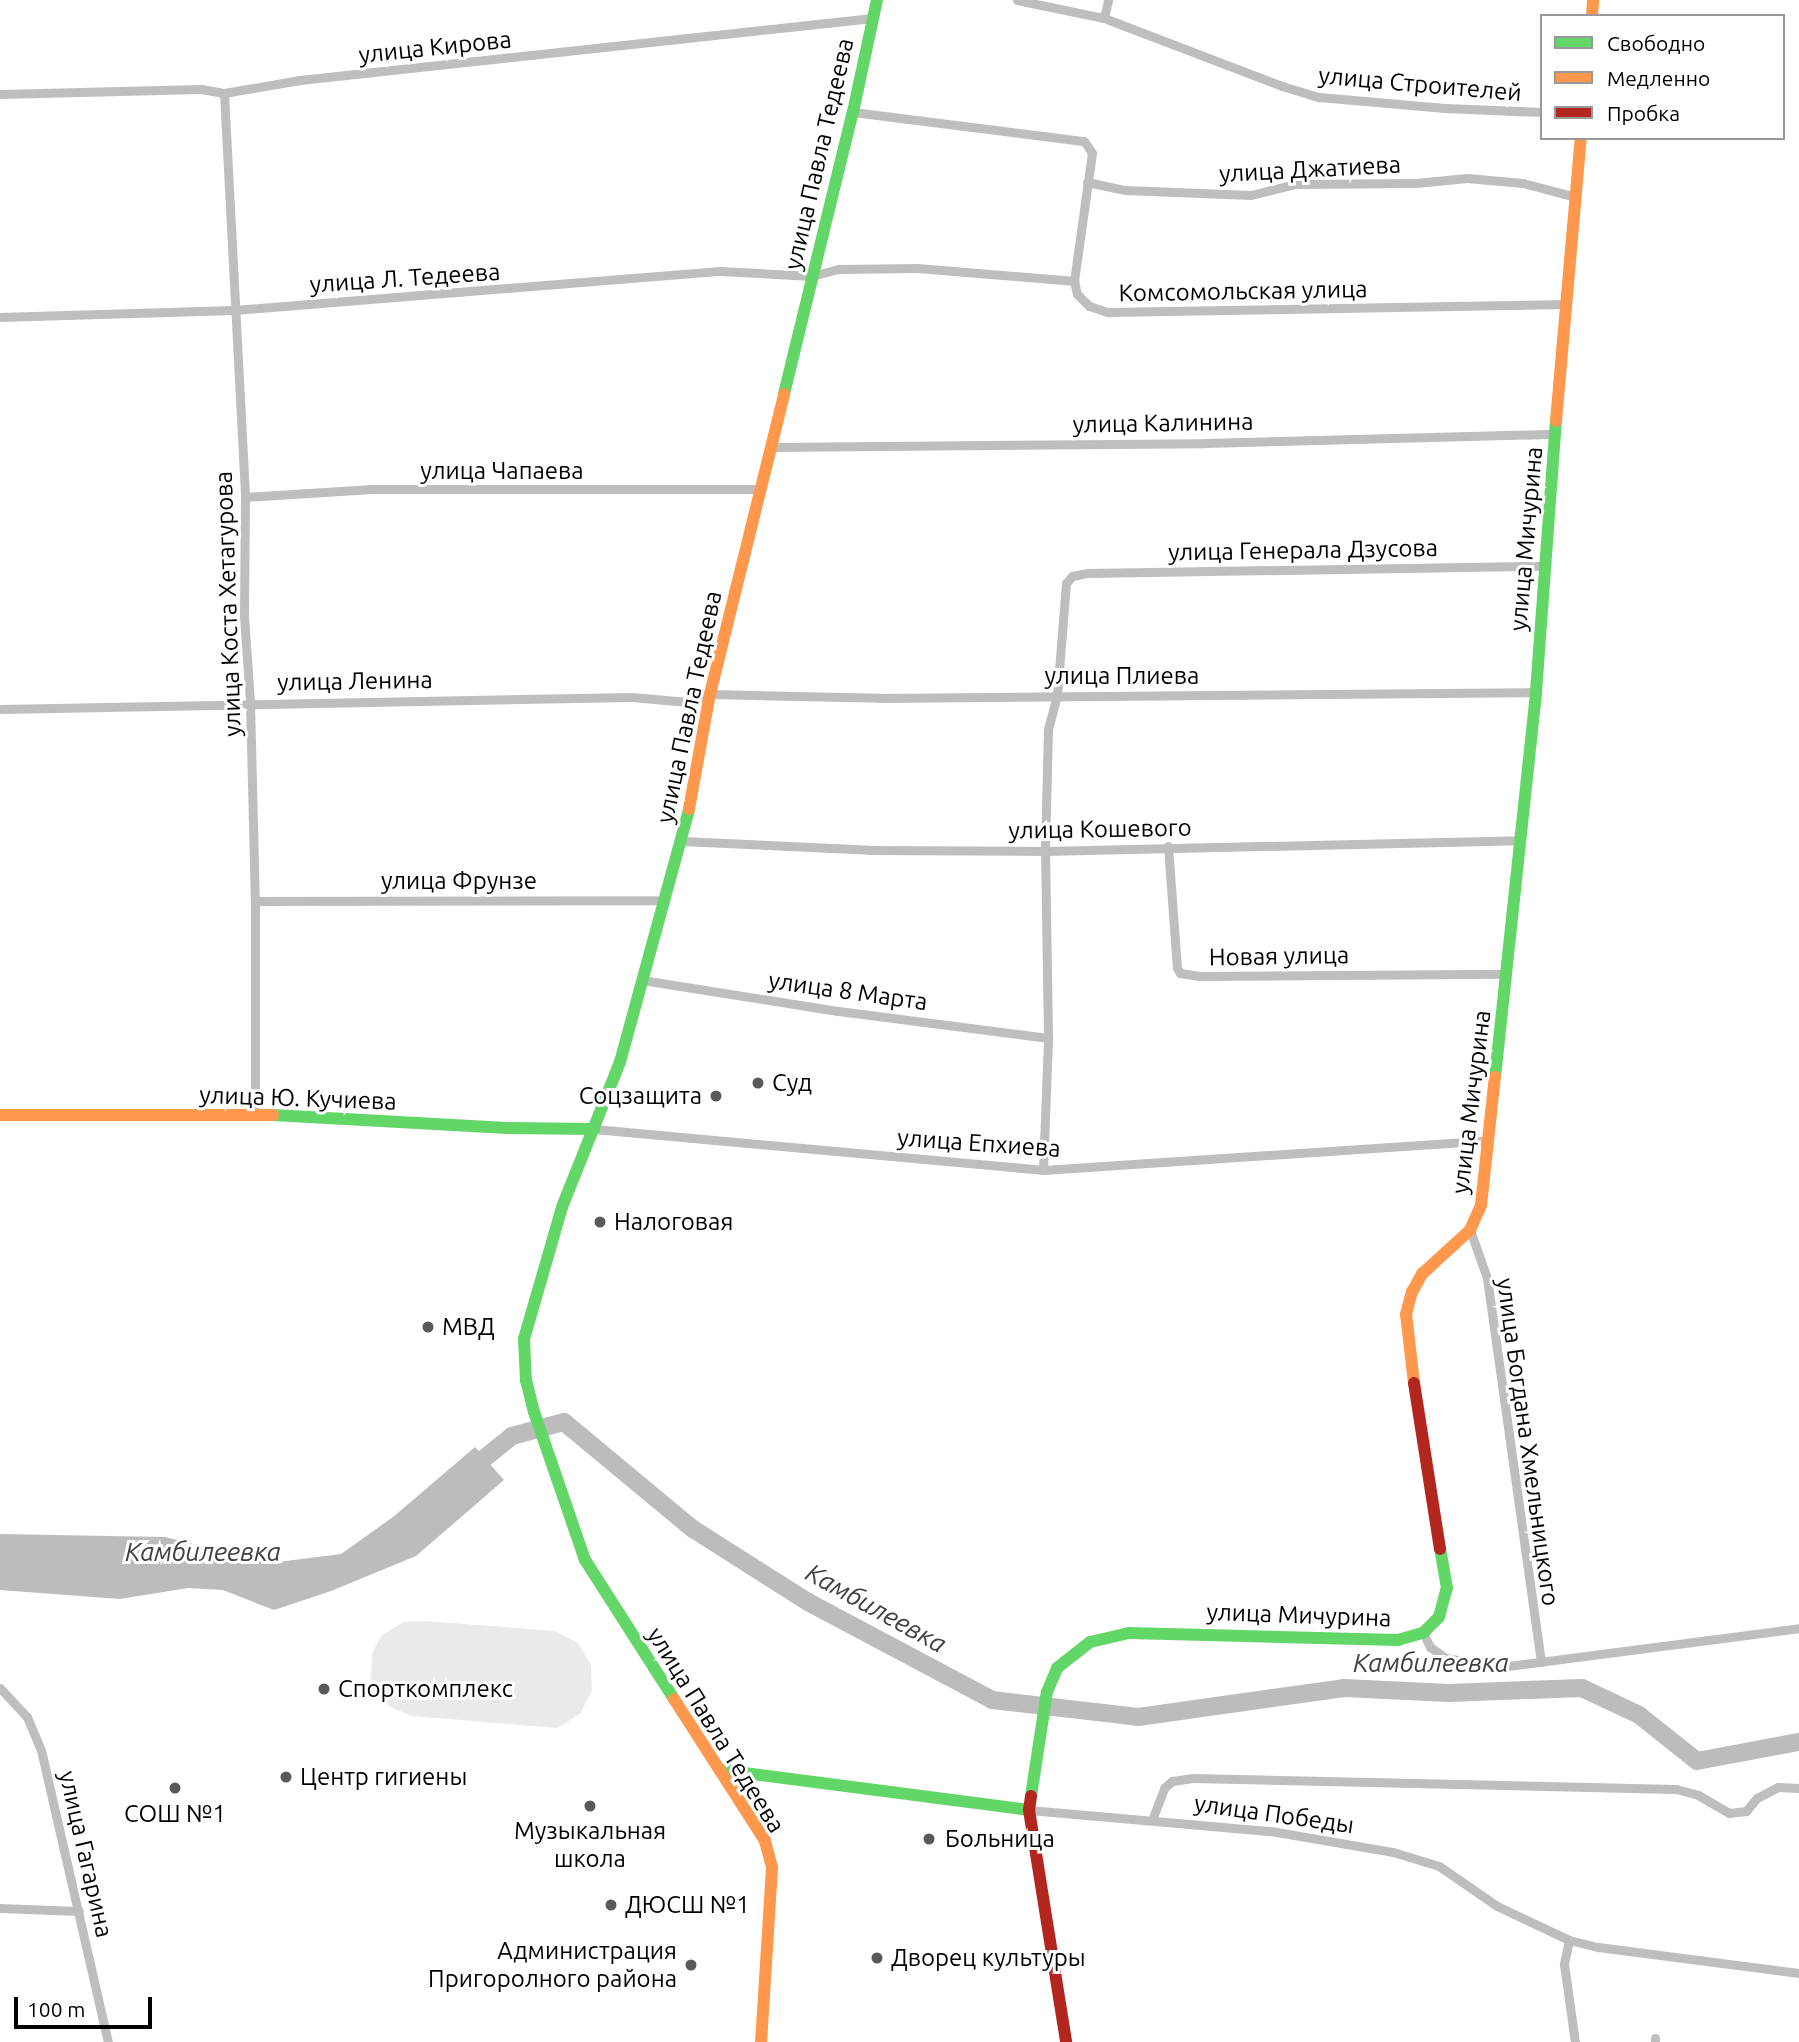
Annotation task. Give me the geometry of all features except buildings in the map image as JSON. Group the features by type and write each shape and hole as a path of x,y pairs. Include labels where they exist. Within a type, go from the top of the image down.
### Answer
{"main road":[{"name":"улица Павла Тедеева","path":"761,2042 769,1964 772,1868 765,1841 585,1560 552,1457 534,1412 526,1381 524,1339 562,1207 620,1062 682,841 709,694 853,112 877,0"},
{"name":"улица Мичурина","path":"1066,2042 1029,1810 1047,1692 1057,1668 1076,1649 1109,1635 1202,1633 1398,1640 1423,1633 1439,1617 1447,1588 1420,1430 1406,1314 1412,1292 1422,1274 1470,1230 1481,1205 1536,692 1543,566 1581,140"},
{"name":"улица Ю. Кучиева","path":"0,1115 255,1114 507,1128 594,1129"},
{"name":"улица Победы","path":"722,1770 1029,1810"}],"street":[{"name":"улица Строителей","path":"1017,0 1104,18 1282,86 1320,97 1445,108 1540,112"},
{"path":"1104,18 1108,0"},
{"name":"улица Кирова","path":"0,94 201,89 224,93 300,80 873,18"},
{"name":"улица Коста Хетагурова","path":"224,93 245,497 244,616 250,702 255,901 255,1114"},
{"path":"811,276 839,269 917,268 1074,281 1092,153 1084,141 853,112"},
{"name":"улица Джатиева","path":"1087,182 1125,190 1251,195 1295,184 1416,183 1467,178 1523,183 1576,197"},
{"name":"улица Л. Тедеева","path":"0,317 234,310 720,271 811,276"},
{"name":"Комсомольская улица","path":"1074,281 1077,294 1089,306 1108,312 1567,304"},
{"name":"улица Калинина","path":"771,447 1192,443 1555,434"},
{"name":"улица Чапаева","path":"245,497 372,489 759,489"},
{"name":"улица Генерала Дзусова","path":"1057,695 1066,583 1072,576 1087,573 1543,566"},
{"name":"улица Плиева","path":"709,694 880,698 1536,692"},
{"name":"улица Ленина","path":"0,709 88,709 250,702 632,697 688,702 709,694"},
{"path":"1043,1170 1048,1038 1045,851 1048,729 1057,695"},
{"name":"улица Кошевого","path":"682,841 870,850 1045,851 1168,846 1520,840"},
{"name":"Новая улица","path":"1168,846 1177,968 1180,973 1198,976 1507,974"},
{"name":"улица Фрунзе","path":"255,901 664,900"},
{"name":"улица 8 Марта","path":"642,980 838,1011 1048,1038"},
{"name":"улица Епхиева","path":"594,1129 1043,1170 1489,1140"},
{"name":"улица Богдана Хмельницкого","path":"1470,1230 1487,1278 1541,1662"},
{"path":"1423,1633 1430,1647 1446,1658 1500,1667 1799,1628"},
{"name":"улица Гагарина","path":"0,1688 27,1717 41,1750 108,2042"},
{"path":"1153,1820 1164,1788 1172,1782 1194,1778 1676,1789 1698,1795 1729,1813 1746,1811 1757,1798 1778,1787 1799,1788"},
{"name":"улица Победы","path":"1029,1810 1271,1831 1414,1857 1439,1866 1497,1906 1569,1940 1598,1947 1799,1972"},
{"path":"0,1908 79,1911"},
{"path":"1569,1940 1564,1964 1575,2042"}],"shaded area":[{"path":"426,1621 555,1631 578,1643 591,1665 592,1691 580,1714 557,1728 412,1716 390,1707 378,1695 371,1680 372,1653 382,1635 404,1622"}],"water":[{"path":"475,1447 504,1480 416,1556 331,1591 274,1610 223,1590 188,1588 120,1599 0,1590 0,1534 165,1537 270,1563 341,1554 393,1517"}],"waterway":[{"name":"Камбилеевка","path":"466,1473 512,1436 564,1422 693,1529 808,1602 992,1700 1138,1717 1344,1688 1449,1693 1582,1688 1639,1715 1697,1761 1799,1742"}],"traffic: fast":[{"path":"784,394 853,112 877,0"},
{"path":"1495,1077 1536,692 1556,421"},
{"path":"674,1699 585,1560 534,1412 526,1381 524,1339 562,1207 620,1062 689,809"},
{"path":"273,1115 507,1128 594,1129"},
{"path":"1031,1796 1047,1692 1057,1668 1090,1642 1129,1633 1398,1640 1423,1633 1439,1617 1447,1588 1440,1549"},
{"path":"722,1770 1029,1810"}],"traffic: slow":[{"path":"1592,14 1593,0"},
{"path":"1556,421 1581,140"},
{"path":"689,809 710,694 784,394"},
{"path":"1414,1383 1406,1314 1412,1292 1422,1274 1470,1230 1481,1205 1495,1077"},
{"path":"0,1115 273,1115"},
{"path":"674,1699 765,1841 772,1868 761,2042"}],"traffic: jam":[{"path":"1414,1383 1440,1549"},
{"path":"1031,1796 1029,1810 1066,2042"}],"place":[{"name":"Суд","path":"758,1083"},
{"name":"Соцзащита","path":"716,1096"},
{"name":"Налоговая","path":"600,1222"},
{"name":"МВД","path":"428,1327"},
{"name":"Спорткомплекс","path":"324,1689"},
{"name":"Центр гигиены","path":"286,1777"},
{"name":"СОШ №1","path":"175,1788"},
{"name":"Музыкальная школа","path":"590,1806"},
{"name":"Больница","path":"929,1839"},
{"name":"ДЮСШ №1","path":"611,1905"},
{"name":"Дворец культуры","path":"877,1958"},
{"name":"Администрация Пригоролного района","path":"691,1965"}]}
